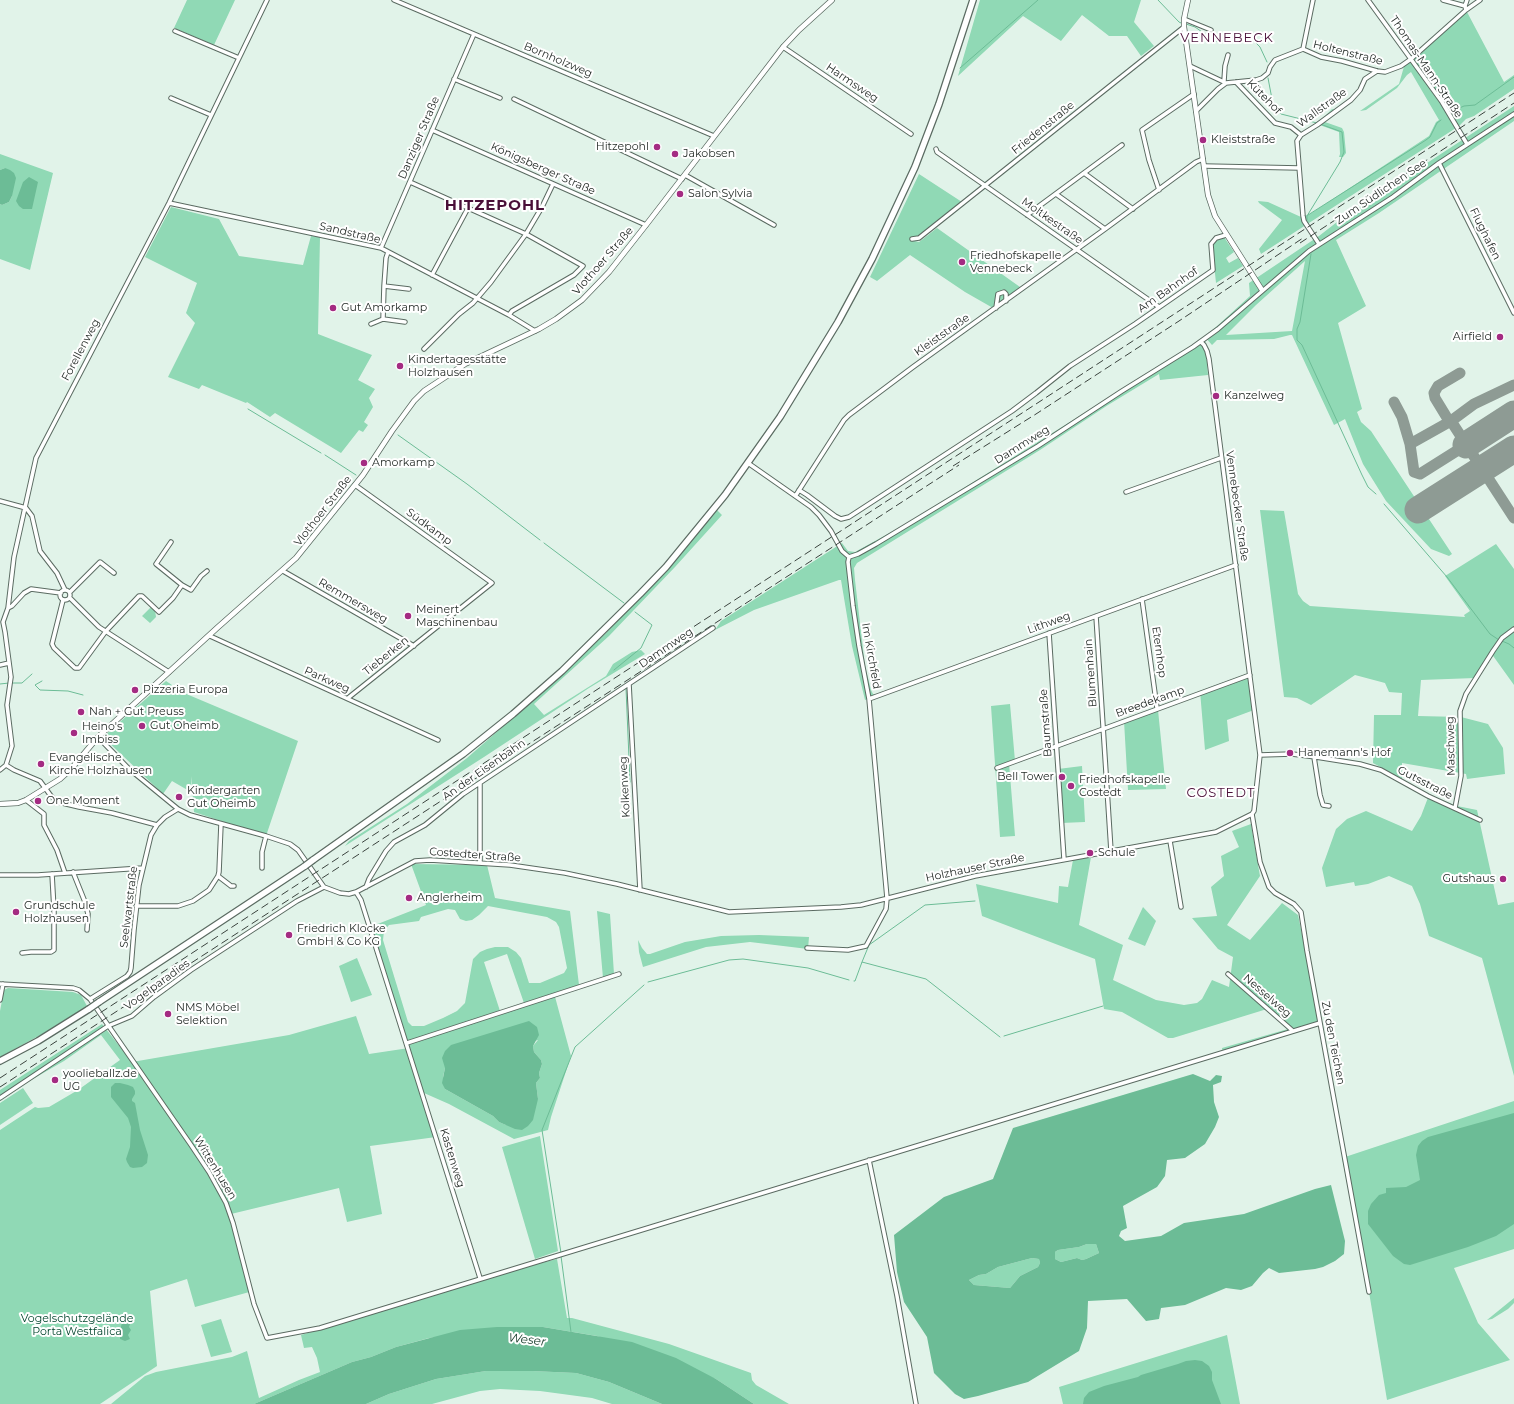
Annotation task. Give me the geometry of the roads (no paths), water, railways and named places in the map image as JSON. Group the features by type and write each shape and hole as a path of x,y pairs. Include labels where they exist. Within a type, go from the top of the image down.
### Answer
{"main road":[{"path":"0,1061 45,1038 305,866 468,750 513,714 562,671 666,567 720,501 748,463 792,398 838,322 872,259 915,167 954,59 973,0"}],"street":[{"name":"Forellenweg","path":"8,608 14,556 36,458 169,203 267,0"},
{"name":"Bornholzweg","path":"394,0 714,136"},
{"name":"Vlothoer Straße","path":"0,804 18,803 26,800 60,779 98,737 283,571 313,539 355,485 414,401 424,391 464,364 535,331 556,319 582,300 609,272 783,47 832,0"},
{"path":"1188,0 1184,28 1211,208 1226,235 1262,290 1201,342"},
{"name":"Holtenstraße","path":"1313,0 1303,49 1321,57 1342,61 1377,72 1385,72 1394,69 1411,59 1466,8 1467,0"},
{"name":"Thomas-Mann-Straße","path":"1368,0 1442,102 1467,144"},
{"path":"1443,0 1466,8 1480,0"},
{"path":"1184,20 1211,30"},
{"name":"Friedenstraße","path":"912,239 919,238 1184,28"},
{"path":"175,30 239,58"},
{"name":"Danziger Straße","path":"381,248 474,34"},
{"name":"Harmsweg","path":"783,47 911,134"},
{"path":"1190,66 1225,82 1236,82 1262,78 1268,73 1275,60 1303,49"},
{"path":"1196,111 1225,82 1225,66 1228,55"},
{"name":"Wallstraße","path":"1319,244 1304,221 1297,141 1301,135 1351,100 1360,90 1365,79 1377,72"},
{"path":"454,79 500,98"},
{"name":"Kütehof","path":"1236,82 1275,123 1291,128 1301,135"},
{"path":"1159,190 1142,130 1194,94"},
{"path":"171,98 211,115"},
{"path":"514,99 683,177 774,225"},
{"name":"Zum Südlichen See","path":"1262,290 1319,244 1393,198 1439,163 1514,114"},
{"name":"Königsberger Straße","path":"432,130 646,225"},
{"path":"1027,215 1122,145"},
{"name":"Moltkestraße","path":"936,149 937,152 1159,307"},
{"name":"Kleiststraße","path":"796,495 844,420 850,415 913,367 1077,250 1196,162 1203,159"},
{"name":"Flughafen","path":"1439,163 1514,313"},
{"path":"1204,166 1299,168"},
{"path":"1084,173 1133,209"},
{"path":"410,182 526,234 583,266 574,275 512,311 508,315"},
{"path":"424,349 453,319 477,298 506,262 526,234 542,207 553,184"},
{"path":"1056,194 1105,229"},
{"name":"Sandstraße","path":"169,203 381,248 477,298 535,331"},
{"path":"432,275 468,208"},
{"name":"Am Bahnhof","path":"798,490 835,516 841,519 849,517 1012,411 1036,394 1070,366 1096,350 1213,270 1211,244 1216,238 1226,235"},
{"path":"383,319 386,258 388,252"},
{"path":"384,286 409,289"},
{"path":"996,308 998,294 1004,292 1006,294 1006,301"},
{"path":"371,324 383,319 405,322"},
{"name":"Vennebecker Straße","path":"1201,342 1207,351 1209,359 1260,755"},
{"name":"Dammweg","path":"849,557 858,554 876,544 1032,450 1201,342"},
{"path":"1126,492 1221,458"},
{"path":"748,463 796,495 819,515 831,531 842,551 849,557"},
{"name":"Südkamp","path":"355,485 492,583"},
{"path":"0,501 26,508 32,516 40,551 57,573 65,590 70,592"},
{"path":"171,542 156,564 182,585 191,590 201,576 207,571"},
{"name":"Im Kirchfeld","path":"849,557 848,562 853,606 869,699 888,898"},
{"path":"114,573 100,562 70,592 70,598 91,619 106,631 170,672"},
{"name":"Lithweg","path":"869,699 1236,565"},
{"name":"Remmersweg","path":"283,571 414,646"},
{"name":"Tieberken","path":"348,698 492,583"},
{"path":"64,600 52,644 54,648 74,668 81,667 106,631 139,596 142,596 159,612 173,598 182,585"},
{"path":"0,770 6,765 12,746 6,705 11,677 5,632 1,622 8,608 12,606 24,593 31,589 61,593 65,590"},
{"path":"61,593 60,596 64,600"},
{"path":"64,600 70,598"},
{"name":"Eternhop","path":"1142,599 1157,708"},
{"name":"Blumenhain","path":"1096,616 1111,851"},
{"name":"Dammweg","path":"629,684 713,628"},
{"name":"Maschweg","path":"1455,808 1461,776 1460,710 1466,694 1499,642 1514,629"},
{"name":"Baumstraße","path":"1049,633 1064,859"},
{"name":"Parkweg","path":"210,636 438,740"},
{"path":"0,666 9,663"},
{"name":"Breedekamp","path":"997,768 1250,675"},
{"name":"An der Eisenbahn","path":"366,887 369,879 386,851 394,842 425,825 453,801 562,727 629,684"},
{"name":"Kolkenweg","path":"629,684 640,890"},
{"path":"98,737 128,768 178,809 190,815 290,844 298,850 324,887"},
{"name":"Gutsstraße","path":"1260,755 1292,754 1314,756 1360,764 1381,770 1428,796 1480,820"},
{"path":"1252,814 1254,811 1260,755"},
{"path":"1314,756 1320,795 1323,805 1329,806"},
{"path":"6,765 40,781 44,788 58,802 112,813 157,825"},
{"path":"480,783 480,863"},
{"path":"26,800 44,814 44,825 65,873"},
{"name":"Seelwartstraße","path":"90,999 127,976 132,968 136,906 142,868 151,835 157,825 165,817 178,809"},
{"name":"Holzhauser Straße","path":"640,890 729,912 840,907 888,898 969,877 1216,832 1252,814"},
{"name":"Zu den Teichen","path":"1252,814 1260,862 1269,887 1275,893 1294,904 1301,912 1369,1292"},
{"path":"136,906 170,906 186,904 202,896 209,890 218,876 220,867 222,824"},
{"path":"262,868 262,852 266,836"},
{"path":"1170,841 1181,907"},
{"name":"Costedter Straße","path":"324,887 340,893 349,894 366,887 415,861 430,860 510,865 558,872 640,890"},
{"path":"0,876 142,868"},
{"path":"73,872 85,902 88,914 87,930"},
{"path":"22,953 51,952 54,950 52,874"},
{"path":"218,876 231,886 234,886"},
{"name":"Vogelparadies","path":"0,1098 108,1026 132,1016 154,997 191,970 301,898 324,887"},
{"name":"Kastenweg","path":"356,892 361,900 480,1278"},
{"path":"807,948 848,950 866,946 886,909 888,898"},
{"path":"406,1043 619,974"},
{"name":"Nesselweg","path":"1228,974 1293,1031"},
{"path":"0,1000 2,984 73,988 79,990 90,999"},
{"name":"Wittenhusen","path":"90,999 191,1144 226,1203 233,1223 254,1304 267,1338 320,1328 480,1278"},
{"path":"480,1278 1320,1023"},
{"path":"869,1160 897,1296 916,1404"}],"water":[{"path":"5,168 14,173 16,178 9,202 2,205 0,204 0,170"},
{"path":"29,177 38,182 32,209 23,209 16,201 23,182"},
{"path":"529,1021 537,1027 539,1035 533,1046 534,1052 541,1060 542,1064 539,1073 540,1078 536,1083 538,1099 533,1120 522,1130 515,1129 499,1122 493,1116 445,1089 442,1083 445,1068 442,1058 445,1051 451,1045"},
{"path":"1193,1074 1210,1081 1216,1075 1222,1076 1221,1082 1213,1085 1214,1102 1219,1117 1205,1144 1185,1158 1167,1160 1165,1176 1157,1187 1123,1206 1127,1228 1121,1231 1119,1236 1125,1241 1161,1236 1184,1223 1244,1214 1315,1189 1331,1185 1345,1241 1344,1254 1335,1261 1315,1269 1279,1273 1269,1268 1252,1286 1241,1290 1226,1288 1185,1305 1161,1308 1159,1319 1146,1321 1127,1299 1088,1301 1087,1328 1079,1351 1028,1382 964,1399 955,1394 934,1373 927,1337 904,1302 897,1272 894,1235 944,1197 993,1179 1013,1128","holes":["1087,1244 1096,1244 1099,1253 1082,1260 1077,1258 1061,1262 1055,1259 1055,1252 1058,1250 1079,1247","1032,1258 1039,1259 1040,1263 1038,1267 1020,1276 1010,1288 974,1285 969,1280 979,1275 986,1274 998,1267"]},
{"path":"115,1083 133,1087 135,1091 132,1101 135,1103 140,1130 148,1155 147,1163 142,1167 130,1167 126,1159 130,1147 131,1127 128,1118 111,1097 111,1087"},
{"path":"1514,1113 1514,1224 1496,1236 1468,1247 1410,1265 1404,1264 1393,1256 1368,1224 1368,1211 1371,1204 1379,1195 1386,1193 1386,1188 1406,1187 1420,1180 1416,1155 1418,1146 1422,1141 1428,1137"},
{"path":"126,1318 130,1324 129,1327 131,1330 128,1335 130,1339 125,1341 120,1339 120,1330 123,1319"},
{"name":"Weser","path":"497,1327 543,1327 632,1342 676,1358 716,1379 754,1404 662,1404 609,1382 576,1373 486,1371 436,1379 389,1394 366,1404 254,1404 352,1362 371,1357 396,1347 460,1330"},
{"path":"1186,1361 1202,1361 1209,1366 1212,1372 1212,1380 1221,1404 1083,1404 1084,1398 1089,1392 1104,1386 1138,1377"}],"waterway":[{"path":"960,68 1038,0"},
{"path":"1158,0 1181,23"},
{"path":"1186,24 1195,27 1215,41 1226,41"},
{"path":"1237,39 1247,38 1254,41 1260,47 1267,62"},
{"path":"1455,110 1464,106 1475,105 1514,77"},
{"path":"1268,78 1272,99 1276,109 1281,114 1317,123"},
{"path":"1308,215 1426,140 1430,137 1437,123 1441,120"},
{"path":"1307,220 1307,216 1340,162 1344,152 1342,132 1320,124"},
{"path":"1311,254 1300,322 1297,329 1297,340 1302,345 1368,487 1376,494"},
{"path":"248,409 321,453"},
{"path":"398,435 467,484 540,540"},
{"path":"325,455 356,475"},
{"path":"1384,504 1447,577 1490,634 1499,640"},
{"path":"544,543 624,603"},
{"path":"614,670 641,648 652,625 635,612"},
{"path":"1502,641 1514,648"},
{"path":"12,683 22,683 32,674"},
{"path":"42,681 35,685 40,690 68,691 83,695"},
{"path":"0,684 9,683"},
{"path":"626,688 630,782"},
{"path":"862,962 869,945 925,905 975,901"},
{"path":"648,982 729,960 743,959 808,968 849,980"},
{"path":"854,981 862,962 926,979 1000,1037"},
{"path":"561,1253 542,1130 575,1047 644,985"},
{"path":"1004,1036 1103,1006"},
{"path":"561,1256 571,1332"}],"railway":[{"path":"0,1078 1514,93"},
{"path":"1300,243 1514,103"},
{"path":"953,466 1179,321 1303,238"},
{"path":"0,1087 959,465"}],"place":[{"name":"Kleiststraße","path":"1203,140"},
{"name":"Hitzepohl","path":"657,147"},
{"name":"Jakobsen","path":"675,154"},
{"name":"Salon Sylvia","path":"680,194"},
{"name":"Friedhofskapelle Vennebeck","path":"962,262"},
{"name":"Gut Amorkamp","path":"333,308"},
{"name":"Airfield","path":"1500,337"},
{"name":"Kindertagesstätte Holzhausen","path":"400,366"},
{"name":"Kanzelweg","path":"1216,396"},
{"name":"Amorkamp","path":"364,463"},
{"name":"Meinert Maschinenbau","path":"408,616"},
{"name":"Pizzeria Europa","path":"135,690"},
{"name":"Nah + Gut Preuss","path":"81,712"},
{"name":"Gut Oheimb","path":"142,726"},
{"name":"Heino's Imbiss","path":"74,733"},
{"name":"Hanemann's Hof","path":"1290,753"},
{"name":"Evangelische Kirche Holzhausen","path":"41,764"},
{"name":"Bell Tower","path":"1062,777"},
{"name":"Friedhofskapelle Costedt","path":"1071,786"},
{"name":"Kindergarten Gut Oheimb","path":"179,797"},
{"name":"One Moment","path":"38,801"},
{"name":"Schule","path":"1090,853"},
{"name":"Gutshaus","path":"1503,879"},
{"name":"Anglerheim","path":"409,898"},
{"name":"Grundschule Holzhausen","path":"16,912"},
{"name":"Friedrich Klocke GmbH & Co KG","path":"289,935"},
{"name":"NMS Möbel Selektion","path":"168,1014"},
{"name":"yoolieballz.de UG","path":"55,1080"}],"district":[{"name":"VENNEBECK","path":"1227,38"},
{"name":"HITZEPOHL","path":"495,206"},
{"name":"COSTEDT","path":"1221,793"}],"park label":[{"name":"Vogelschutzgelände Porta Westfalica","path":"77,1325"}]}
